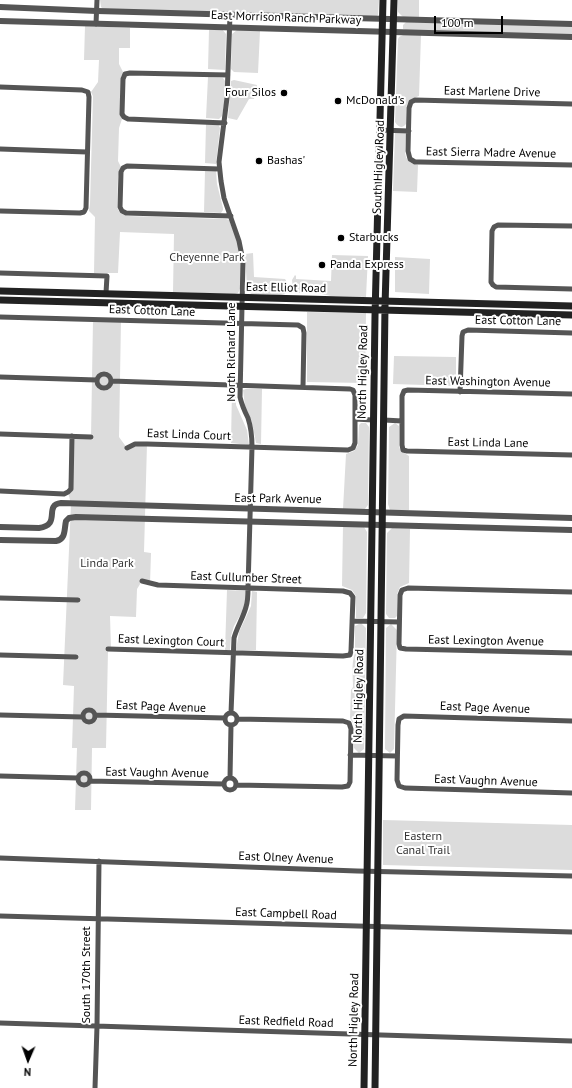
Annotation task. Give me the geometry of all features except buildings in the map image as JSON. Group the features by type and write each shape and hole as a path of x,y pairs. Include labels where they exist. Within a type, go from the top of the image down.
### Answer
{"main road":[{"name":"South Higley Road","path":"375,305 383,0"},
{"name":"South Higley Road","path":"385,310 394,0"},
{"name":"East Elliot Road","path":"0,291 243,298 375,305 385,310 572,315"},
{"name":"East Elliot Road","path":"0,300 242,306 375,305 386,301 572,306"},
{"name":"North Higley Road","path":"364,1088 375,305"},
{"name":"North Higley Road","path":"375,1088 385,310"}],"street":[{"path":"96,24 97,0"},
{"name":"East Morrison Ranch Parkway","path":"0,7 572,24"},
{"name":"North Richard Lane","path":"230,15 227,98 219,169 224,198 239,241 243,261 240,397 242,407 252,432 247,605 234,638 231,712"},
{"name":"East Morrison Ranch Parkway","path":"0,21 572,37"},
{"path":"225,123 128,119 122,114 123,79 125,74 130,73 228,75"},
{"path":"0,87 82,90 88,92 89,97 86,208 84,212 0,211"},
{"name":"East Marlene Drive","path":"408,131 409,108 411,102 418,100 572,104"},
{"path":"380,130 408,131"},
{"name":"East Sierra Madre Avenue","path":"408,131 408,151 410,159 415,162 572,165"},
{"path":"0,149 87,152"},
{"path":"219,169 128,166 123,168 121,172 120,207 122,212 126,214 230,216"},
{"path":"572,226 498,225 494,227 492,231 491,282 496,286 572,289"},
{"path":"0,273 107,276 106,293"},
{"name":"East Cotton Lane","path":"0,317 298,325 303,328 304,332 303,387"},
{"name":"East Cotton Lane","path":"460,392 463,332 468,330 572,333"},
{"path":"105,374 110,376 111,381 109,386 105,388 100,386 98,380 100,376 105,374"},
{"path":"0,377 98,380"},
{"path":"111,381 353,390 355,395 355,443 353,448 348,450 252,447"},
{"name":"East Washington Avenue","path":"402,421 402,396 404,392 408,390 572,394"},
{"path":"355,419 373,420"},
{"path":"384,420 402,421"},
{"name":"East Linda Lane","path":"402,421 402,445 403,450 407,451 572,455"},
{"path":"0,434 91,437"},
{"path":"0,491 64,494 68,492 71,489 72,436"},
{"name":"East Linda Court","path":"127,448 135,444 252,447"},
{"name":"East Park Avenue","path":"0,527 39,528 48,526 53,507 61,503 572,518"},
{"name":"East Park Avenue","path":"0,540 56,542 63,538 66,521 72,517 572,530"},
{"name":"East Cullumber Street","path":"142,581 158,586 343,591 350,593 353,597 352,621"},
{"path":"233,653 350,655 352,651 352,621 399,622 400,595 402,590 408,588 572,592"},
{"path":"0,598 78,600"},
{"name":"East Lexington Avenue","path":"399,622 400,648 572,653"},
{"name":"East Lexington Court","path":"108,649 233,653"},
{"path":"0,655 76,657"},
{"path":"0,715 84,717 86,721 91,722 95,719 93,711 89,710 84,713 84,717"},
{"path":"231,725 227,723 227,714 231,712 235,714 238,719"},
{"name":"East Page Avenue","path":"95,715 226,718"},
{"name":"East Page Avenue","path":"397,756 399,719 404,716 572,721"},
{"path":"230,778 226,780 224,784 226,788 230,790 236,785 348,786 350,782 351,729 349,723 344,721 238,719"},
{"path":"231,725 236,723 238,719"},
{"path":"230,778 231,725"},
{"path":"350,755 397,756"},
{"name":"East Vaughn Avenue","path":"397,756 397,780 399,786 405,788 572,793"},
{"path":"84,773 88,776 90,781 86,785 82,785 79,783 78,778 80,774 84,773"},
{"path":"0,776 78,778"},
{"path":"230,778 234,780 236,785"},
{"name":"East Vaughn Avenue","path":"90,781 224,784"},
{"name":"East Olney Avenue","path":"0,858 572,876"},
{"name":"South 170th Street","path":"95,1088 99,861"},
{"name":"East Campbell Road","path":"0,916 572,932"},
{"name":"East Redfield Road","path":"0,1023 572,1041"}],"green space":[{"path":"100,0 379,0 378,15 376,17 103,9 101,7"},
{"path":"398,0 419,0 419,18 403,17 398,12"},
{"path":"406,22 572,26 572,35 406,30 403,29 403,25"},
{"name":"Cheyenne Park","path":"85,26 130,28 130,48 119,48 119,64 123,72 121,77 120,114 122,119 119,128 118,161 121,167 118,177 117,207 119,211 128,216 229,220 237,241 241,262 242,276 238,293 173,292 174,234 120,232 118,273 94,273 95,217 89,211 93,96 91,92 98,82 99,60 84,60"},
{"path":"222,29 226,34 225,70 208,69 209,30"},
{"path":"237,30 260,31 258,73 234,72 231,69 232,34"},
{"path":"403,35 421,35 419,96 410,101 406,107 406,124 402,127 395,122 398,39"},
{"path":"208,77 223,78 225,81 225,99 222,116 219,119 206,118"},
{"path":"234,80 257,85 254,99 249,99 237,120 228,118 231,81"},
{"path":"206,124 218,124 220,128 216,164 205,163"},
{"path":"395,133 406,133 406,158 412,163 418,165 417,192 393,191"},
{"path":"205,171 216,171 217,184 223,208 221,213 204,212"},
{"path":"253,253 254,277 285,279 287,286 285,294 251,294 247,288 245,254"},
{"path":"332,255 368,256 366,297 297,293 293,289 292,280 295,275 296,279 331,281"},
{"path":"395,257 430,259 429,294 395,292"},
{"path":"307,312 366,313 365,383 307,382"},
{"name":"Linda Park","path":"93,320 121,320 119,437 127,448 147,444 144,552 151,553 150,584 142,581 137,589 136,617 110,616 111,649 108,650 106,748 92,748 91,810 75,810 77,748 72,748 74,686 63,685 71,504 68,492 72,436 91,437"},
{"path":"394,356 456,357 456,386 393,384"},
{"path":"232,389 236,389 236,405 247,430 249,445 231,443"},
{"path":"262,389 261,444 256,443 252,422 245,406 243,390"},
{"path":"361,423 366,423 369,427 368,505 364,510 343,509 346,454 354,451 358,445 359,425"},
{"path":"395,423 399,426 399,447 401,451 409,456 409,510 390,510 388,504 389,427"},
{"path":"343,526 364,527 367,532 366,613 363,618 356,618 356,596 352,590 342,586"},
{"path":"392,528 410,529 409,583 400,587 397,594 397,616 395,618 389,618 386,614 387,533"},
{"path":"227,590 246,591 246,600 243,610 234,626 231,636 230,650 225,650"},
{"path":"252,591 257,592 256,650 236,650 239,632 251,606"},
{"path":"361,623 366,628 364,749 359,753 354,748 354,725 350,718 355,653 355,626"},
{"path":"391,624 397,630 394,749 390,753 385,749 386,628"},
{"name":"Eastern Canal Trail","path":"383,820 572,825 572,870 383,865"}],"place":[{"name":"Four Silos","path":"284,93"},
{"name":"McDonald's","path":"338,101"},
{"name":"Bashas'","path":"259,161"},
{"name":"Starbucks","path":"341,238"},
{"name":"Panda Express","path":"322,265"}]}
